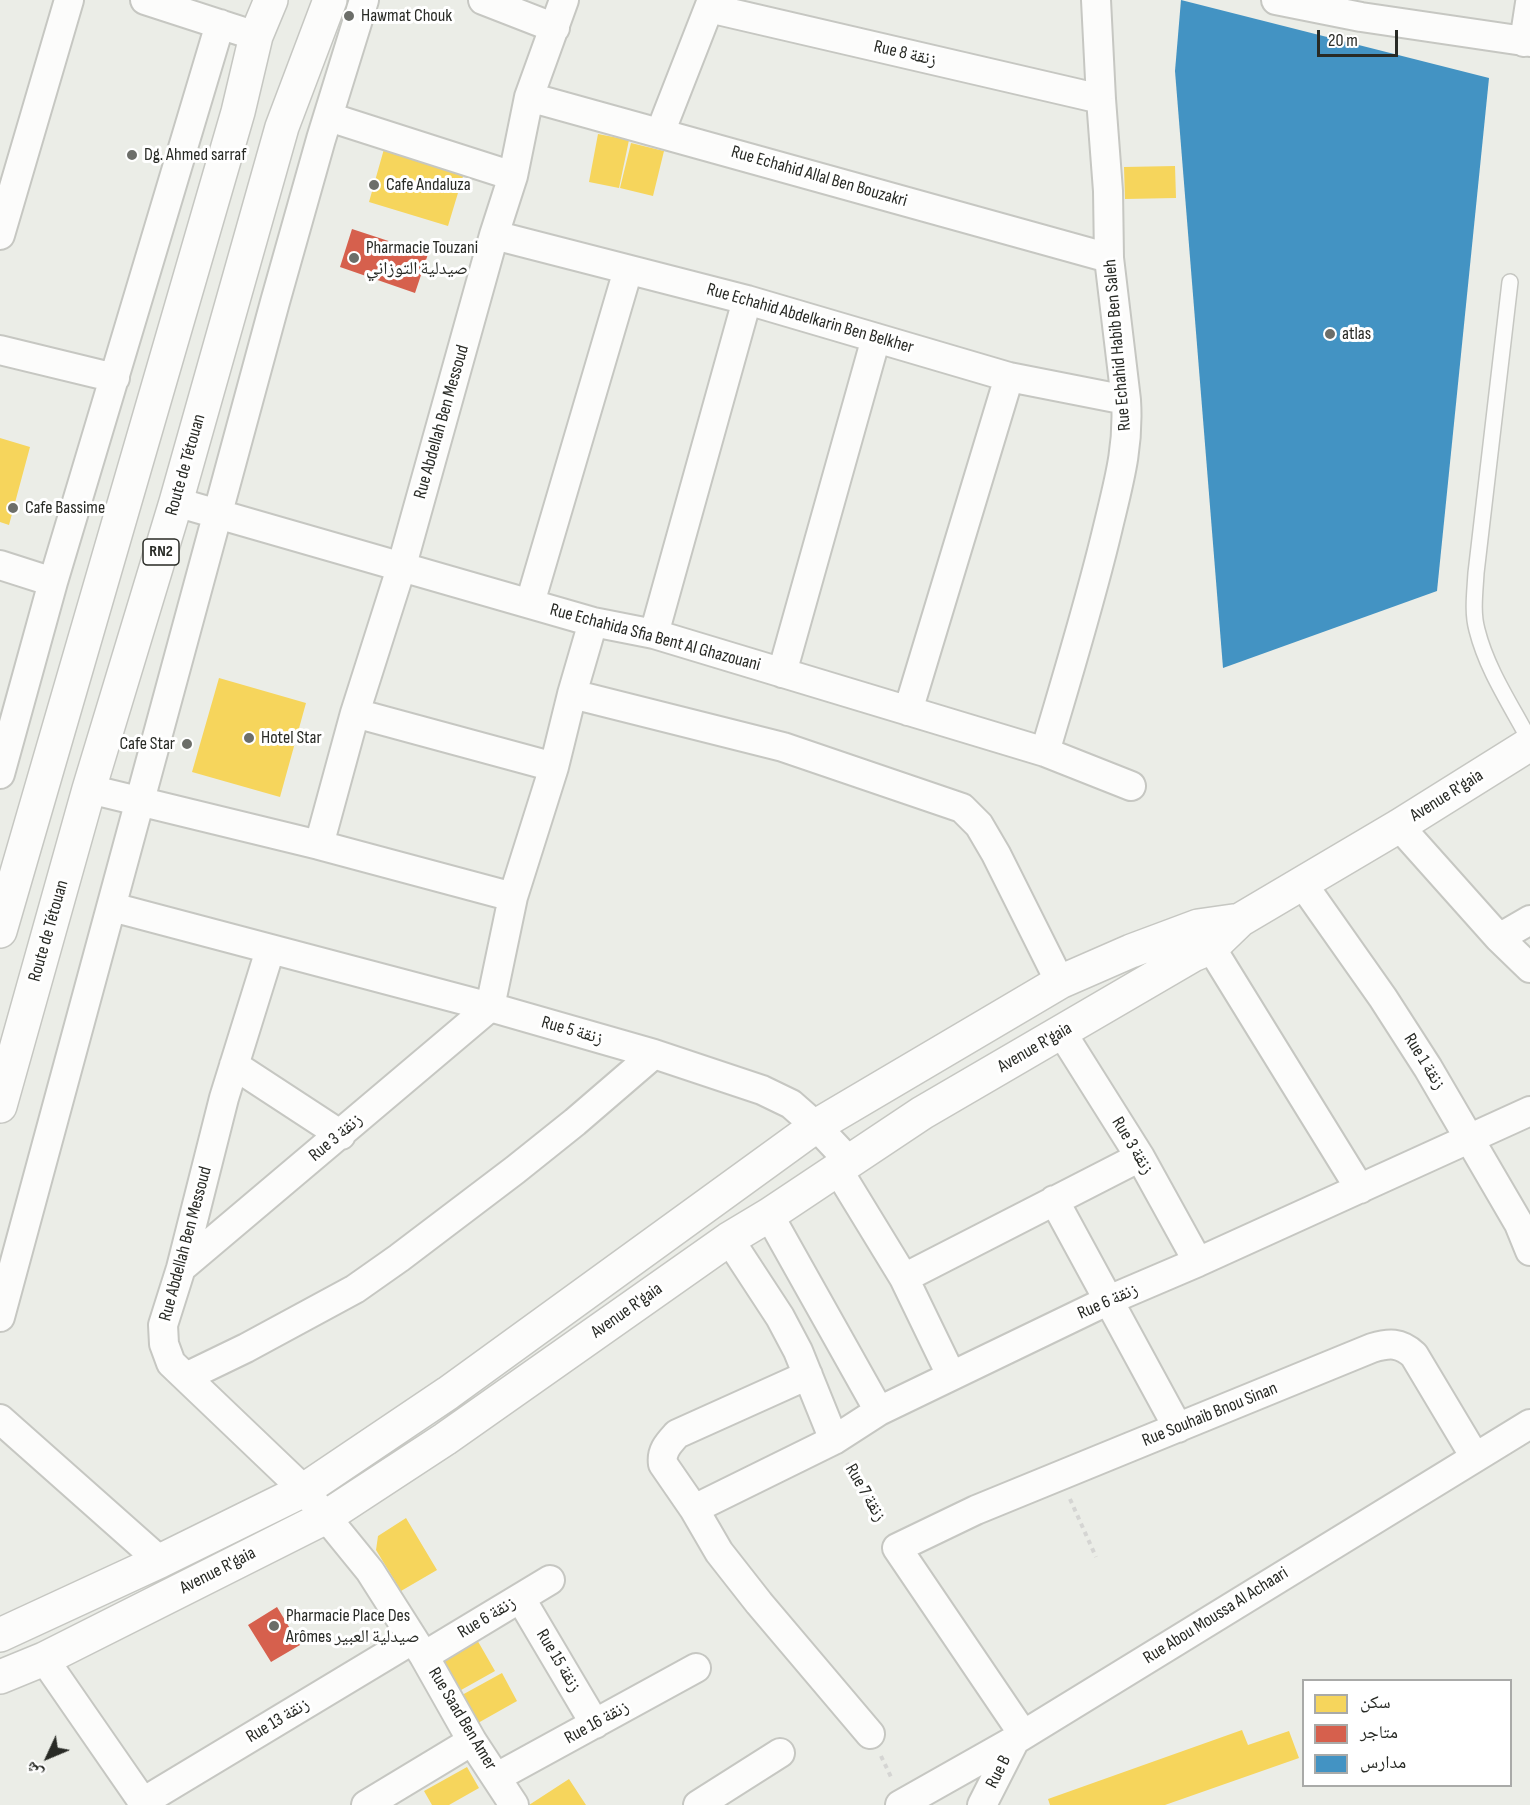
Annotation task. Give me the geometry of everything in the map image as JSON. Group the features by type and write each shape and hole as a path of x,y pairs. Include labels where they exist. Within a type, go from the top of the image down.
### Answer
{"main road":[{"path":"0,931 238,112 256,36 271,0"},
{"name":"Route de Tétouan","path":"0,1106 89,789 176,502 282,128 330,0"},
{"name":"Avenue R'gaia","path":"0,1635 160,1561 304,1490 448,1393 816,1126 1060,982 1131,951 1205,937 1240,920 1399,826 1530,743"},
{"name":"Avenue R'gaia","path":"0,1677 44,1659 327,1516 444,1440 729,1239 922,1113 1193,956 1205,937"}],"street":[{"path":"0,235 69,0"},
{"path":"0,1317 275,302 364,0"},
{"path":"483,0 555,28"},
{"name":"Rue Abdellah Ben Messoud","path":"319,845 355,713 402,566 494,235 513,176 530,97 564,0"},
{"name":"Rue Echahid Habib Ben Saleh","path":"1045,752 1093,592 1124,460 1128,423 1109,258 1108,191 1096,0"},
{"path":"1276,0 1361,17 1527,42 1530,3"},
{"path":"158,2 256,36"},
{"path":"660,133 711,4"},
{"name":"Rue 8 زنقة","path":"711,4 1101,99"},
{"path":"0,774 53,582 220,24"},
{"name":"Rue Echahid Allal Ben Bouzakri","path":"530,97 1109,258"},
{"path":"329,117 513,176"},
{"name":"Rue Echahid Abdelkarin Ben Belkher","path":"494,235 747,300 1009,377 1126,400"},
{"path":"530,603 628,270"},
{"path":"654,634 747,300"},
{"path":"782,673 876,338"},
{"path":"0,350 115,378"},
{"path":"908,711 1009,377"},
{"name":"Rue Echahida Sfia Bent Al Ghazouani","path":"176,502 593,622 654,634 1045,752 1131,786"},
{"path":"0,565 53,582"},
{"path":"490,1007 513,897 554,767 593,622"},
{"path":"572,694 783,747 962,808 979,825 996,854 1060,982"},
{"path":"355,713 554,767"},
{"path":"89,789 319,845 513,897"},
{"path":"1399,826 1499,938 1530,968"},
{"name":"Rue 1 زنقة","path":"1302,884 1383,998 1470,1138 1519,1224 1530,1251"},
{"name":"Rue 5 زنقة","path":"112,907 490,1007 654,1054 762,1090 791,1104 816,1126 844,1166 904,1278 951,1375"},
{"path":"1499,938 1530,920"},
{"path":"1205,937 1360,1189"},
{"name":"Rue Abdellah Ben Messoud","path":"270,950 224,1098 181,1268 163,1324 164,1344 171,1363 304,1490 327,1516"},
{"name":"Rue 3 زنقة","path":"181,1268 490,1007"},
{"name":"Rue 3 زنقة","path":"1062,1033 1140,1157 1198,1262"},
{"path":"186,1377 246,1348 364,1282 514,1170 654,1054"},
{"path":"234,1065 341,1135"},
{"name":"Rue 6 زنقة","path":"694,1509 834,1440 879,1410 1109,1300 1198,1262 1290,1208 1360,1189 1530,1111"},
{"path":"904,1278 1140,1157"},
{"path":"1054,1200 1178,1428"},
{"path":"769,1215 879,1410"},
{"path":"729,1239 780,1317 798,1351 834,1440"},
{"name":"Rue Souhaib Bnou Sinan","path":"897,1548 976,1510 1372,1348 1395,1344 1405,1347 1414,1355 1475,1456"},
{"path":"808,1375 677,1434 664,1448 663,1464 694,1509 718,1552 870,1734"},
{"path":"0,1419 160,1561"},
{"name":"Rue Abou Moussa Al Achaari","path":"902,1804 1019,1737 1475,1456 1530,1425"},
{"name":"Rue Saad Ben Amer","path":"327,1516 370,1571 472,1741 514,1805"},
{"path":"897,1548 1019,1737"},
{"name":"Rue 6 زنقة","path":"418,1648 521,1599 550,1580"},
{"name":"Rue 15 زنقة","path":"521,1599 595,1724"},
{"name":"Rue 13 زنقة","path":"144,1803 418,1648"},
{"path":"44,1659 144,1803"},
{"name":"Rue 16 زنقة","path":"497,1777 696,1668"},
{"name":"Rue B","path":"982,1805 1019,1737"},
{"path":"366,1805 472,1741"},
{"path":"698,1805 780,1753"}],"lane":[{"path":"1510,282 1476,573 1475,606 1476,628 1486,655 1530,743"}],"path":[{"name":"Rue 7 زنقة","path":"834,1440 897,1548"},
{"path":"1059,1477 1096,1557"},
{"path":"870,1734 902,1804"}],"building: سكن":[{"path":"598,134 629,140 619,188 589,182"},
{"path":"631,143 664,151 653,196 620,188"},
{"path":"384,149 464,173 448,226 369,202"},
{"path":"1175,166 1176,198 1125,199 1124,167"},
{"path":"0,438 30,447 9,525 0,522"},
{"name":"Hotel Star","path":"219,678 306,703 280,797 192,772"},
{"path":"406,1518 437,1570 401,1591 376,1550 378,1536"},
{"path":"476,1638 495,1671 454,1694 435,1661"},
{"path":"502,1673 517,1701 478,1723 462,1695"},
{"path":"1242,1730 1248,1745 1289,1731 1299,1758 1165,1805 1050,1805 1048,1799"},
{"path":"467,1767 479,1788 449,1805 432,1805 424,1791"},
{"path":"569,1779 586,1805 529,1805"}],"building: متاجر":[{"path":"352,229 428,254 415,293 340,267"},
{"path":"277,1607 300,1645 271,1662 248,1625"}],"building: مدارس":[{"name":"atlas","path":"1181,0 1489,78 1437,591 1223,668 1175,71"}],"place":[{"name":"Hawmat Chouk","path":"349,16"},
{"name":"Dg. Ahmed sarraf","path":"132,155"},
{"name":"Cafe Andaluza","path":"374,185"},
{"name":"Pharmacie Touzani صيدلية التوزاني","path":"354,258"},
{"name":"atlas","path":"1330,334"},
{"name":"Cafe Bassime","path":"13,508"},
{"name":"Hotel Star","path":"249,738"},
{"name":"Cafe Star","path":"187,744"},
{"name":"Pharmacie Place Des Arômes صيدلية العبير","path":"274,1626"}]}
